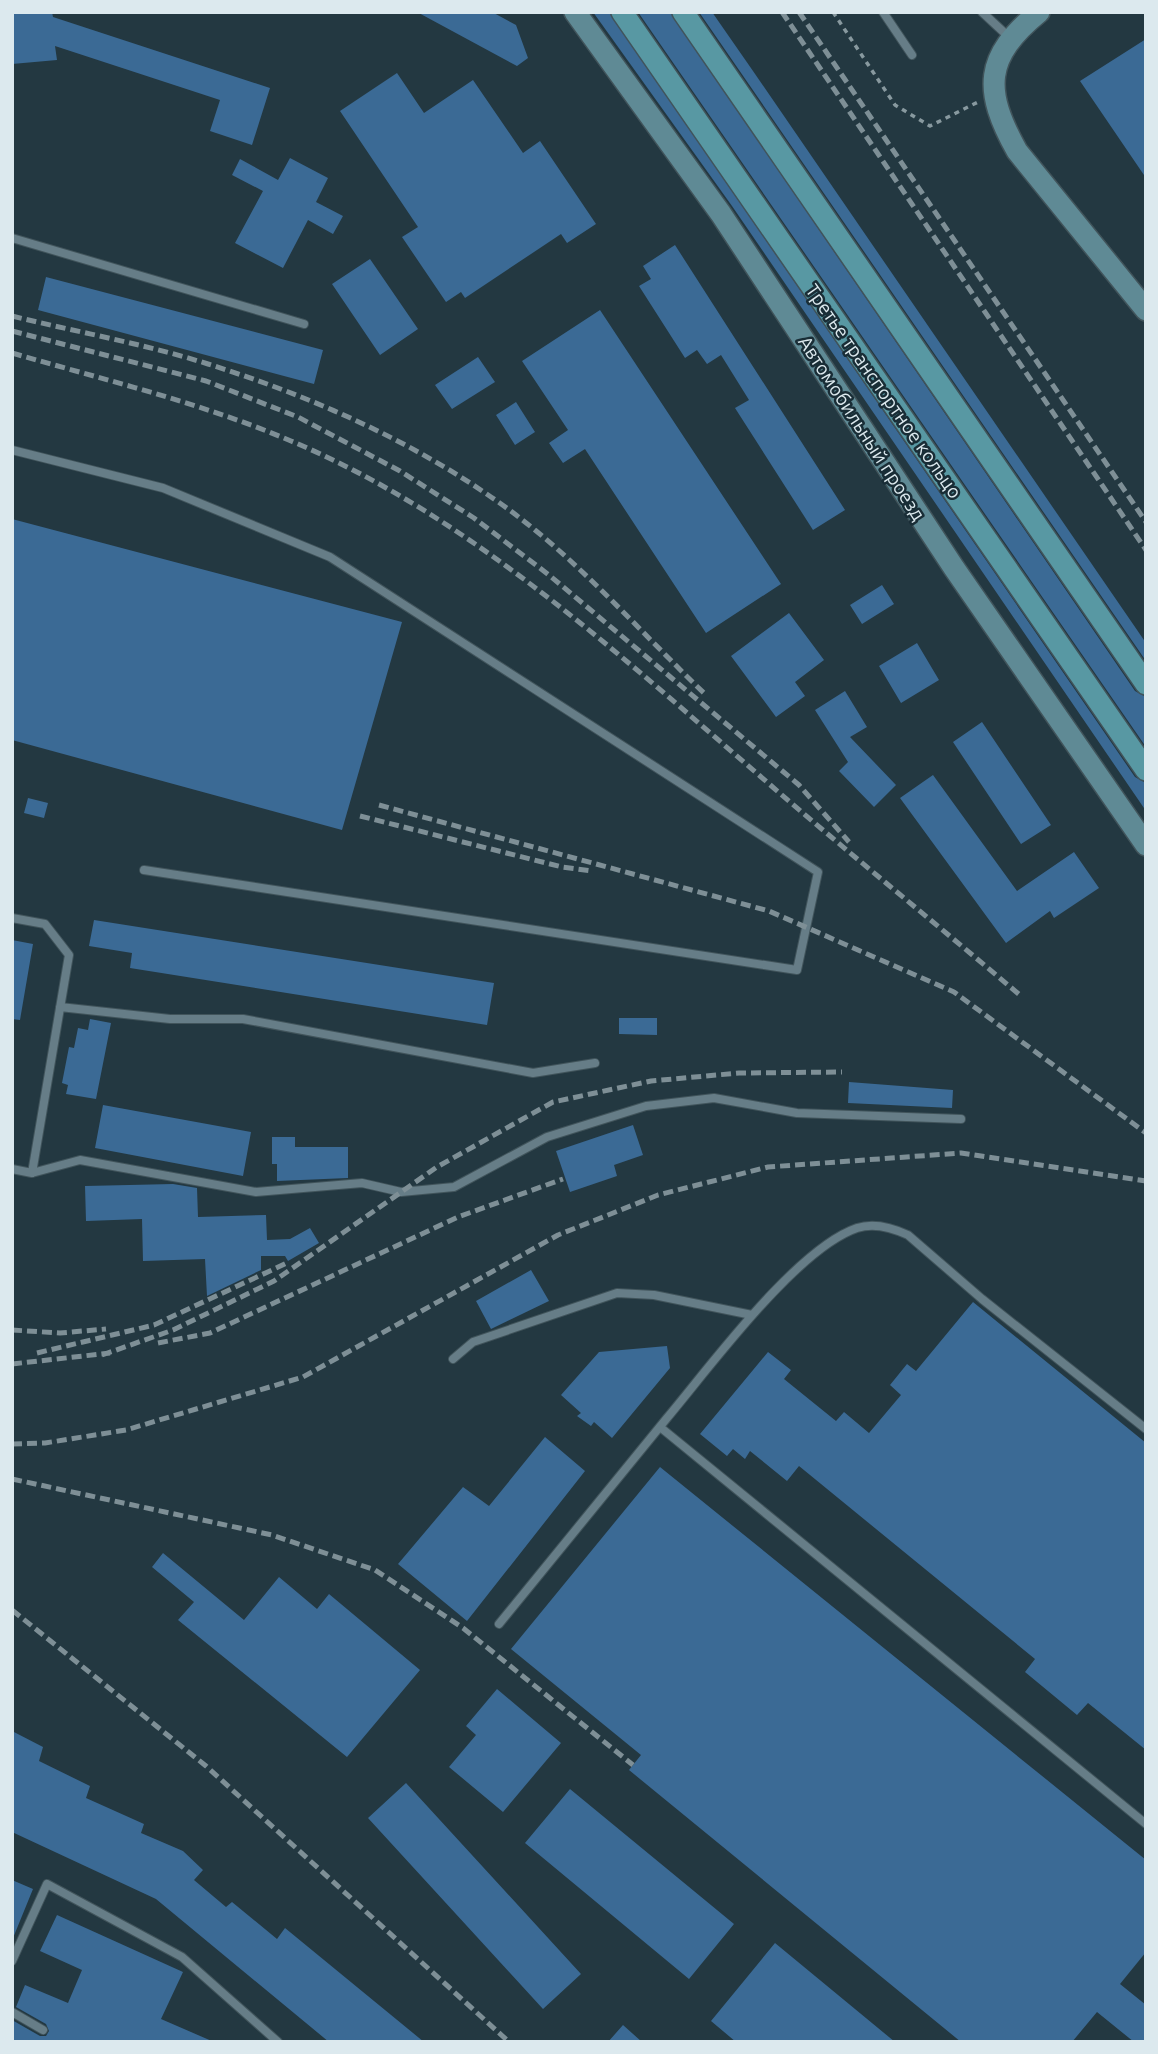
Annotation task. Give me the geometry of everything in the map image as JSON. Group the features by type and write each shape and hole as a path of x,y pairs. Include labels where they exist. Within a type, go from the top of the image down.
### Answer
{"main road":[{"name":"Третье транспортное кольцо","path":"622,12 1146,771"},
{"path":"683,12 1146,684"}],"street":[{"name":"Автомобильный проезд","path":"575,12 721,214 954,568 1146,845"},
{"path":"1038,13 1010,38 999,55 994,78 1002,123 1017,150 1146,310"}],"lane":[{"path":"883,12 912,55"},
{"path":"982,12 1010,38"},
{"path":"12,239 303,324"},
{"path":"12,450 163,488 330,557 818,872 797,970 144,870"},
{"path":"12,918 45,924 69,955 32,1173"},
{"path":"60,1007 170,1019 243,1019 533,1073 595,1063"},
{"path":"12,1169 32,1173 80,1160 256,1192 362,1183 401,1192 454,1187 547,1137 646,1106 714,1098 797,1113 961,1119"},
{"path":"499,1624 752,1315 817,1252 858,1228 873,1225 894,1228 908,1236 982,1299 1146,1429"},
{"path":"453,1359 473,1342 617,1293 654,1295 752,1315"},
{"path":"660,1427 1146,1824"},
{"path":"12,1961 47,1884 182,1957 278,2042"},
{"path":"12,2012 43,2029"}],"path":[{"path":"833,12 895,105 930,126 995,93"}],"building":[{"path":"12,12 52,12 53,17 270,88 252,145 210,131 220,100 55,46 57,60 12,64"},
{"path":"417,12 492,12 516,25 528,58 517,66"},
{"path":"593,12 609,12 1135,777 1146,783 1146,811 732,206"},
{"path":"638,12 670,12 1135,691 1146,697 1146,747"},
{"path":"699,12 712,12 753,71 1146,643 1146,661"},
{"path":"1146,39 1146,178 1080,81"},
{"path":"397,73 424,113 473,80 523,153 540,141 596,224 567,243 561,234 465,298 461,292 446,302 402,237 418,227 340,111"},
{"path":"290,158 328,178 316,202 343,216 333,234 308,220 283,268 235,243 263,191 232,175 240,159 278,180"},
{"path":"675,245 845,510 813,530 735,408 749,400 721,355 707,364 697,350 685,358 639,286 651,279 643,266"},
{"path":"370,259 418,329 380,355 332,284"},
{"path":"46,277 323,350 314,384 38,310"},
{"path":"600,310 781,584 706,633 585,449 563,463 549,443 568,430 522,361"},
{"path":"478,357 495,382 452,409 435,385"},
{"path":"516,402 535,432 515,445 496,415"},
{"path":"12,519 402,622 342,830 12,740"},
{"path":"882,585 894,604 862,624 850,605"},
{"path":"789,613 824,660 795,682 805,696 776,717 731,656"},
{"path":"917,643 939,680 901,703 879,666"},
{"path":"845,691 867,727 850,737 896,785 874,807 839,771 848,762 815,710"},
{"path":"982,722 1051,825 1021,844 953,742"},
{"path":"933,775 1017,891 1074,852 1099,888 1054,918 1050,911 1006,943 900,798"},
{"path":"28,798 48,803 44,818 24,813"},
{"path":"94,920 494,983 487,1025 130,968 132,953 89,946"},
{"path":"12,940 33,944 20,1020 12,1019"},
{"path":"619,1018 657,1018 657,1035 619,1034"},
{"path":"90,1019 111,1023 96,1099 66,1094 68,1085 62,1083 69,1047 74,1048 78,1028 88,1030"},
{"path":"849,1082 953,1090 952,1108 848,1103"},
{"path":"103,1105 251,1132 243,1176 95,1148"},
{"path":"633,1125 643,1155 614,1165 617,1176 570,1192 556,1151"},
{"path":"272,1137 295,1137 295,1147 348,1147 348,1178 277,1181 277,1164 272,1164"},
{"path":"173,1184 197,1188 198,1217 266,1215 267,1240 290,1239 310,1228 319,1243 288,1261 285,1256 261,1256 261,1270 207,1296 205,1259 143,1261 142,1219 86,1221 85,1186"},
{"path":"531,1270 549,1301 491,1329 476,1301"},
{"path":"973,1302 1146,1443 1146,1750 1088,1703 1077,1715 1025,1672 1035,1659 799,1466 787,1481 750,1451 745,1459 733,1449 727,1456 700,1434 768,1352 791,1370 784,1379 836,1421 844,1412 869,1433 901,1395 890,1385 907,1364 916,1371"},
{"path":"667,1346 670,1368 612,1438 594,1422 591,1426 577,1416 581,1413 561,1395 599,1352"},
{"path":"545,1437 585,1471 467,1621 398,1564 463,1487 489,1506"},
{"path":"660,1467 1146,1860 1146,1952 1120,1984 1146,2005 1146,2042 1134,2042 1097,2012 1072,2042 961,2042 629,1770 641,1755 511,1649"},
{"path":"163,1553 244,1620 279,1577 317,1609 329,1594 420,1670 347,1757 178,1620 194,1602 152,1567"},
{"path":"497,1689 561,1743 503,1812 449,1767 476,1735 466,1726"},
{"path":"12,1731 43,1747 39,1761 90,1786 86,1798 144,1824 141,1833 183,1851 203,1870 194,1880 226,1907 232,1902 277,1939 285,1928 424,2042 329,2042 156,1899 12,1832"},
{"path":"406,1783 581,1974 543,2009 368,1818"},
{"path":"570,1789 734,1924 689,1979 525,1843"},
{"path":"12,1880 33,1889 13,1938 12,1938"},
{"path":"57,1915 183,1972 161,2019 214,2042 12,2042 12,2020 40,2036 46,2036 49,2031 46,2024 16,2007 25,1985 68,2003 82,1970 40,1951"},
{"path":"775,1943 895,2042 736,2042 711,2021"},
{"path":"623,2025 642,2042 608,2042"}],"railway":[{"path":"782,12 1146,550"},
{"path":"799,12 1146,522"},
{"path":"12,316 160,350 245,376 319,404 425,456 491,497 549,542 706,695"},
{"path":"12,331 206,381 298,417 400,471 474,518 549,575 799,785 849,842"},
{"path":"12,353 153,393 257,427 356,472 419,507 479,547 595,635 1021,996"},
{"path":"379,805 769,911 954,992 1146,1133"},
{"path":"360,816 562,867 592,871"},
{"path":"102,1355 173,1330 274,1281 437,1167 553,1102 651,1081 739,1073 842,1072"},
{"path":"12,1444 45,1443 126,1430 303,1377 558,1235 658,1195 768,1167 961,1153 1146,1181"},
{"path":"158,1343 210,1333 458,1217 563,1179"},
{"path":"37,1353 154,1325 289,1262"},
{"path":"12,1330 60,1333 106,1329"},
{"path":"12,1364 110,1353"},
{"path":"12,1479 272,1535 375,1570 463,1628 633,1765"},
{"path":"12,1610 206,1766 509,2042"}]}
